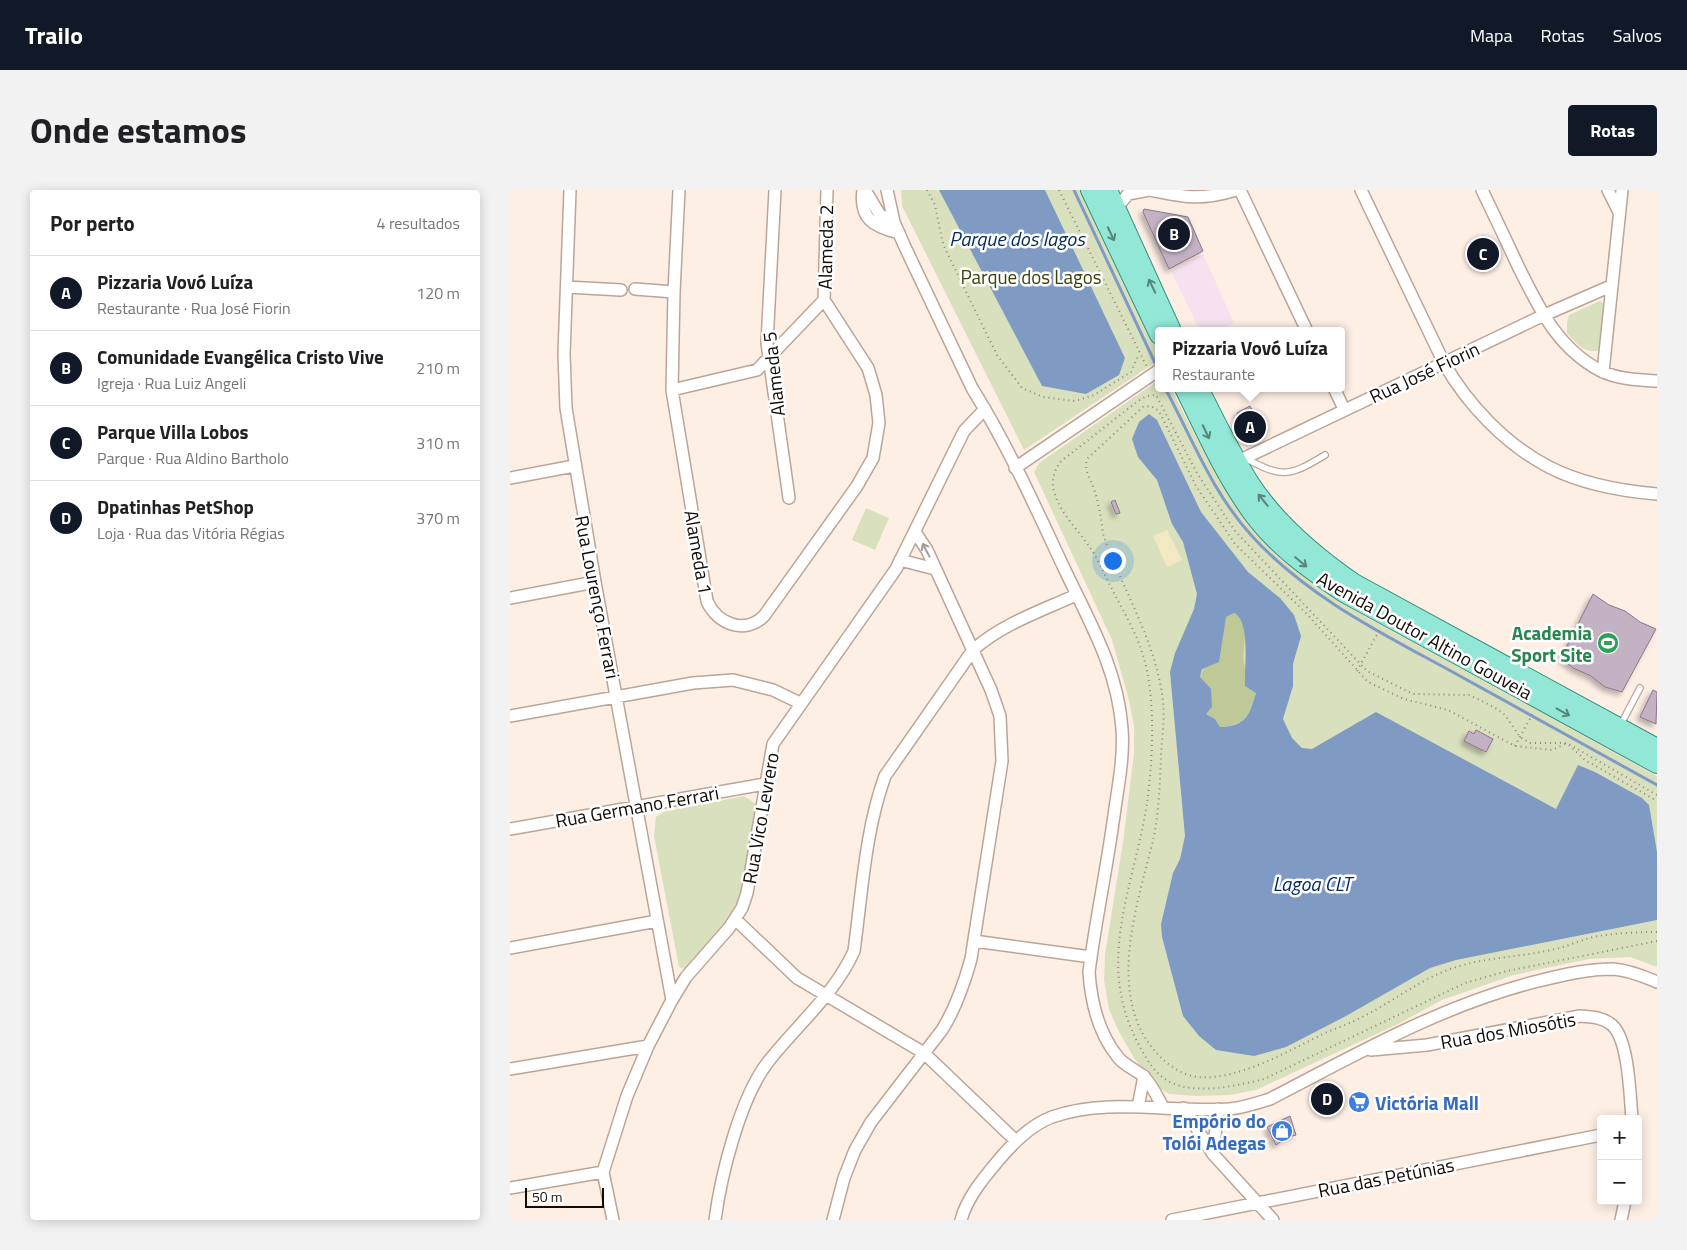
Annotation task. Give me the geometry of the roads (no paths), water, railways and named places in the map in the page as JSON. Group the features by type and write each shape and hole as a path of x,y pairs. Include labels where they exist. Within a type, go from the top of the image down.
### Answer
{"main road":[{"path":"1090,190 1155,327"},
{"path":"1108,190 1170,327"},
{"name":"Avenida Doutor Altino Gouveia","path":"1187,392 1267,505 1322,562 1657,764"},
{"name":"Avenida Doutor Altino Gouveia","path":"1201,392 1235,462"},
{"name":"Avenida Doutor Altino Gouveia","path":"1534,689 1619,728 1657,748"}],"street":[{"name":"Rua Lourenço Ferrari","path":"570,190 564,354 566,408 574,466 672,1000"},
{"name":"Alameda 1","path":"679,190 672,390 707,601 712,614 725,622 739,625 753,623 764,616 857,486 873,458 879,423 868,368 824,300"},
{"name":"Alameda 5","path":"775,190 767,343 768,361 789,498"},
{"name":"Alameda 2","path":"672,390 747,374 757,370 768,361 824,300 827,190"},
{"path":"864,190 880,215 894,222"},
{"path":"864,190 862,201 869,220 882,229 899,233"},
{"path":"887,190 894,222 899,233 972,388 985,409 1015,468 1101,646 1116,684 1122,729 1119,778 1091,957 1090,991 1096,1017 1105,1037 1118,1058 1144,1076 1163,1107"},
{"path":"1116,209 1128,194 1150,190 1193,199 1215,197 1238,190 1305,327"},
{"path":"1361,190 1444,363 1456,383 1478,410 1512,442 1549,467 1587,481 1630,491 1657,494"},
{"path":"1482,190 1542,316 1561,342 1578,357 1603,372 1629,378 1657,381"},
{"path":"1608,190 1620,212"},
{"path":"1603,372 1622,190"},
{"name":"Rua José Fiorin","path":"1235,462 1542,316 1611,286"},
{"path":"567,287 621,290"},
{"path":"635,289 674,292"},
{"path":"1015,468 1155,373"},
{"path":"1336,392 1344,409"},
{"name":"Rua Vico Levrero","path":"612,1220 603,1172 627,1096 648,1046 672,1000 686,977 735,919 747,893 773,744 900,560 964,432 985,409"},
{"path":"510,478 574,466"},
{"path":"833,1220 844,1178 855,1150 871,1122 952,1014 971,959 1002,761 1000,716 973,650 927,550 915,532"},
{"path":"900,560 935,569"},
{"path":"510,598 595,582"},
{"path":"715,1220 728,1155 745,1106 767,1064 847,966 854,951 875,808 885,776 973,650 985,639 1007,626 1076,595"},
{"path":"510,716 693,683 732,680 773,690 800,703"},
{"name":"Rua Germano Ferrari","path":"510,829 765,784"},
{"path":"735,919 797,978 924,1053 1016,1141"},
{"path":"510,948 657,920"},
{"path":"974,941 1091,957"},
{"path":"961,1220 972,1195 986,1175 1016,1141 1050,1118 1078,1110 1138,1107 1218,1109 1246,1106 1270,1099 1456,1006 1502,990 1576,972 1615,969 1640,974 1657,982"},
{"name":"Rua dos Miosótis","path":"1365,1050 1427,1045 1580,1016 1605,1020 1614,1027 1622,1044 1628,1077 1632,1115"},
{"path":"510,1069 648,1046"},
{"path":"1138,1107 1144,1076"},
{"path":"1184,1108 1214,1154 1272,1220"},
{"path":"1214,1154 1218,1109"},
{"name":"Rua das Petúnias","path":"1172,1220 1597,1136"},
{"path":"510,1188 603,1172"},
{"path":"1621,1220 1623,1205"}],"lane":[{"path":"1235,462 1287,472 1299,471 1325,455"},
{"path":"1619,728 1640,688"}],"water":[{"name":"Parque dos lagos","path":"939,190 1045,190 1125,358 1119,375 1086,394 1042,386"},
{"name":"Lagoa CLT","path":"1149,414 1157,420 1201,512 1248,572 1280,598 1294,615 1301,636 1293,664 1293,686 1283,719 1292,738 1302,748 1312,749 1376,712 1556,809 1578,765 1595,772 1642,798 1649,805 1657,852 1657,920 1456,960 1430,968 1346,1016 1286,1047 1254,1056 1216,1050 1199,1036 1183,1016 1162,937 1161,924 1173,873 1180,859 1185,836 1170,672 1175,653 1194,609 1197,594 1183,542 1172,524 1157,480 1138,457 1132,439 1139,422","holes":["1234,613 1243,625 1246,645 1245,686 1256,693 1248,714 1241,722 1220,727 1215,719 1206,714 1212,707 1211,689 1200,677 1202,669 1219,662 1226,617"]}],"waterway":[{"path":"1074,190 1155,363"},
{"path":"1167,392 1225,501 1251,535 1295,576 1344,611 1657,785"}],"place":[{"name":"Comunidade Evangélica Cristo Vive","path":"1174,234"},
{"name":"Parque Villa Lobos","path":"1483,254"},
{"name":"Pizzaria Vovó Luíza","path":"1250,427"},
{"name":"Academia Sport Site","path":"1608,643"},
{"name":"Dpatinhas PetShop","path":"1327,1099"},
{"name":"Victória Mall","path":"1359,1102"},
{"name":"Empório do Tolói Adegas","path":"1282,1131"}],"park label":[{"name":"Parque dos Lagos","path":"1031,276"}]}
